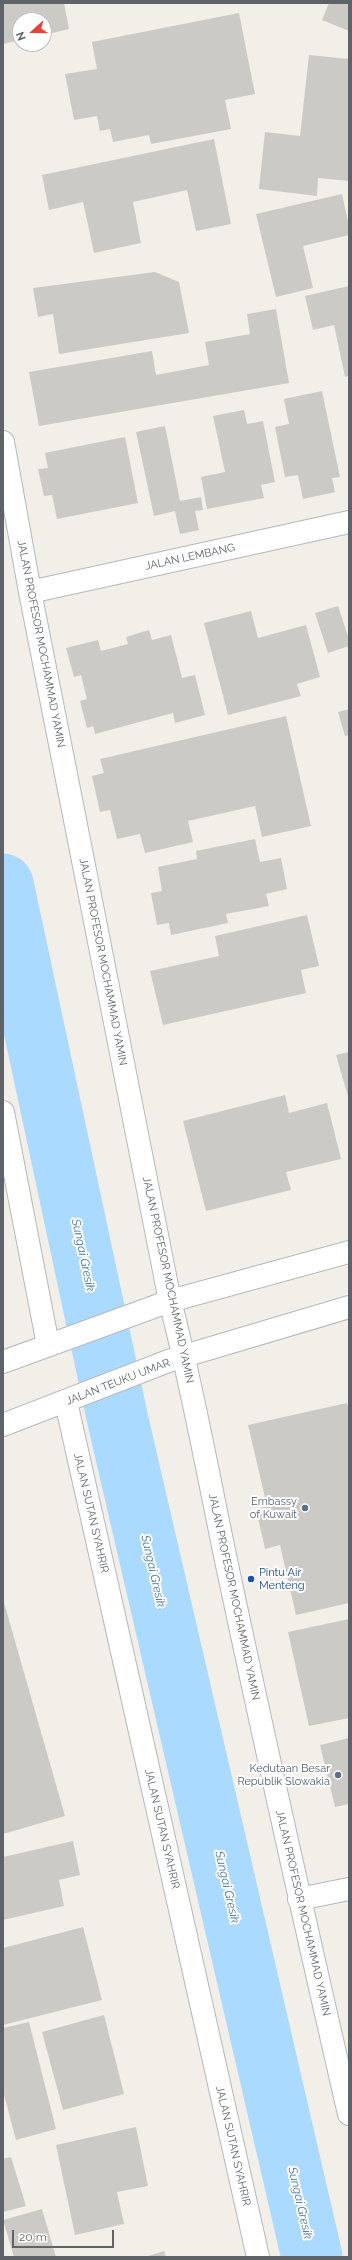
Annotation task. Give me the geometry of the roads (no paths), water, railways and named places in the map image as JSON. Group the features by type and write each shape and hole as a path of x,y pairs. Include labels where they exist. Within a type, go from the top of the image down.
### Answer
{"street":[{"name":"JALAN PROFESOR MOCHAMMAD YAMIN","path":"3,442 164,1303 229,1577 299,1899 349,2114"},
{"name":"JALAN LEMBANG","path":"30,592 349,522"},
{"path":"3,1112 48,1345"},
{"path":"3,1362 164,1303 349,1252"},
{"name":"JALAN TEUKU UMAR","path":"3,1425 90,1393 178,1358 349,1307"},
{"name":"JALAN SUTAN SYAHRIR","path":"66,1402 258,2257"},
{"path":"299,1899 349,1888"}],"waterway":[{"name":"Sungai Gresik","path":"3,884 118,1421 312,2257"}],"place":[{"name":"Embassy of Kuwait","path":"305,1508"},
{"name":"Pintu Air Menteng","path":"251,1579"},
{"name":"Kedutaan Besar Republik Slowakia","path":"338,1775"}]}
